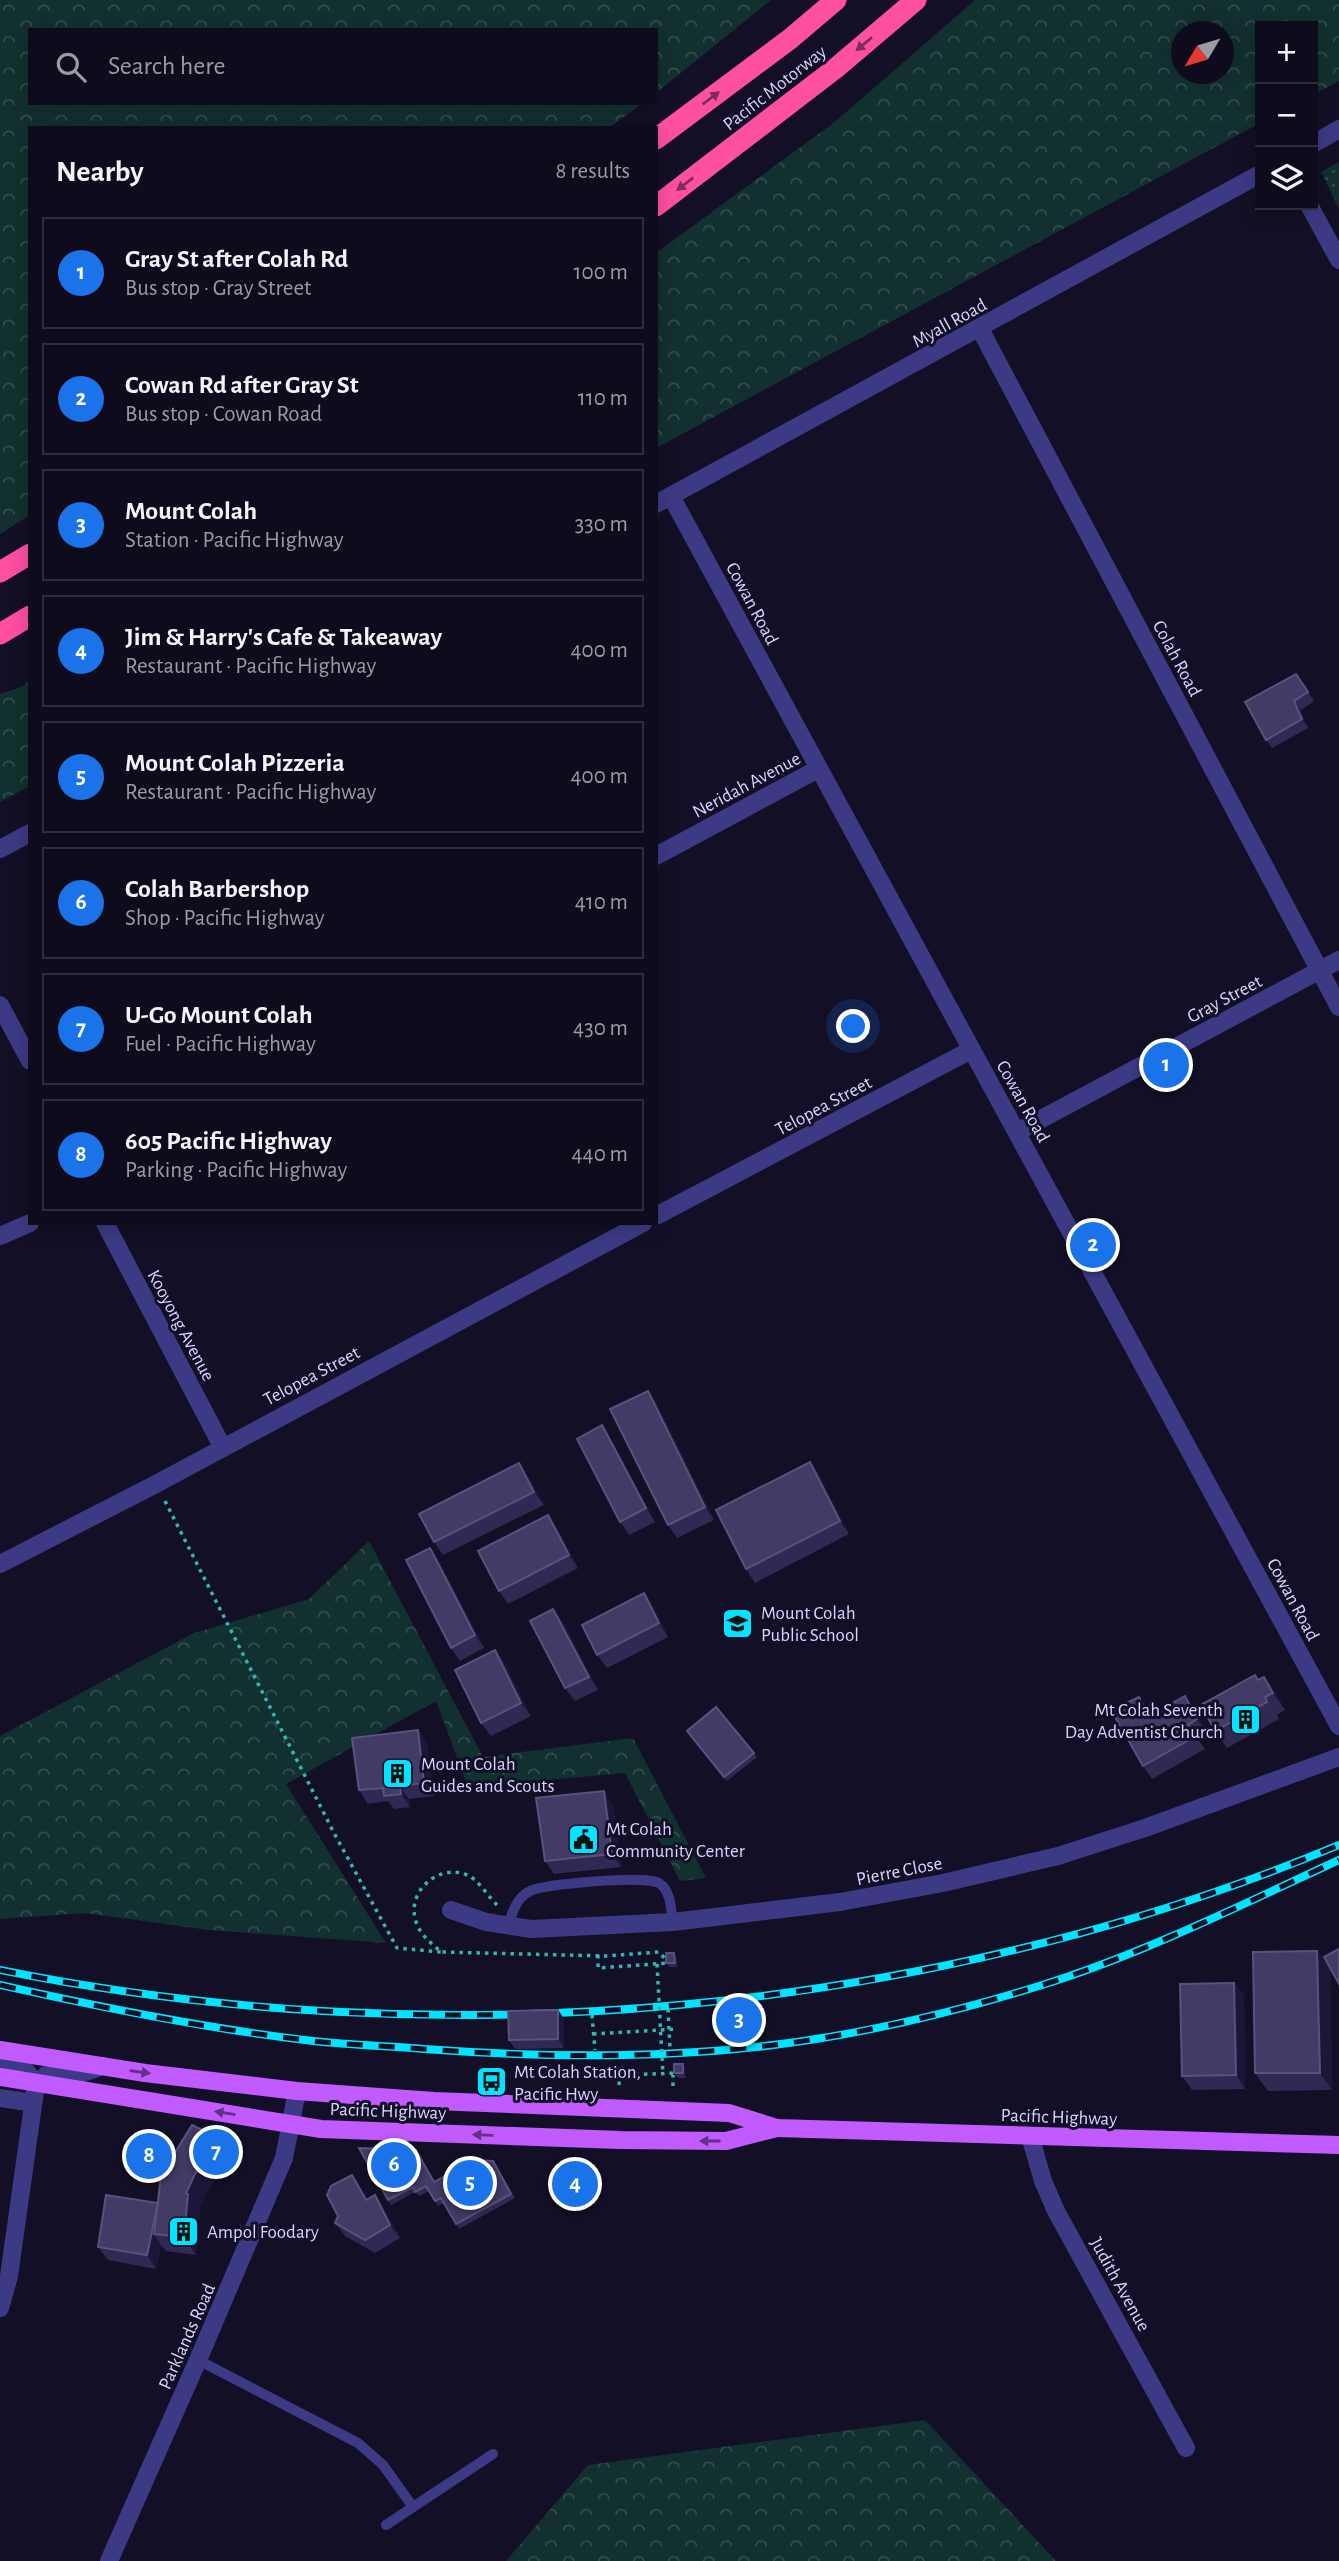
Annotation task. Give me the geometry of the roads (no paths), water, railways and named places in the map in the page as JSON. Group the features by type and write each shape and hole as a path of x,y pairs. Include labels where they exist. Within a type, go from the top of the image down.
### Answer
{"highway":[{"name":"Pacific Motorway","path":"658,138 790,39 836,0"},
{"name":"Pacific Motorway","path":"658,204 836,68 916,0"},
{"path":"0,572 28,555"},
{"path":"0,634 28,617"}],"main road":[{"name":"Pacific Highway","path":"0,2050 297,2091 461,2102 729,2113 777,2128 1339,2144"},
{"name":"Pacific Highway","path":"0,2077 292,2125 332,2129 726,2141 777,2128"}],"street":[{"path":"1318,141 1339,129"},
{"name":"Myall Road","path":"664,500 1255,177"},
{"path":"1312,210 1339,260"},
{"name":"Colah Road","path":"979,329 1339,1007"},
{"name":"Cowan Road","path":"664,500 818,769 1339,1726"},
{"name":"Neridah Avenue","path":"658,855 818,769"},
{"path":"0,849 28,834"},
{"name":"Gray Street","path":"1017,1132 1339,960"},
{"path":"0,1005 28,1057"},
{"name":"Telopea Street","path":"658,1215 971,1050"},
{"path":"0,1236 28,1224"},
{"name":"Kooyong Avenue","path":"106,1225 222,1446"},
{"name":"Telopea Street","path":"0,1564 156,1484 222,1446 639,1225"},
{"name":"Pierre Close","path":"451,1910 507,1927 531,1929 673,1922 840,1902 943,1883 1058,1856 1145,1828 1339,1757"},
{"path":"0,2061 26,2071 36,2084"},
{"path":"0,2308 9,2276 36,2084 46,2075 77,2075 103,2066"},
{"name":"Parklands Road","path":"108,2561 284,2158 297,2091"},
{"path":"0,2098 33,2103"},
{"name":"Judith Avenue","path":"1030,2136 1043,2181 1056,2211 1186,2448"}],"lane":[{"path":"507,1927 515,1906 531,1891 547,1886 641,1879 658,1882 664,1888 673,1922"},
{"path":"198,2360 358,2443 383,2465 413,2507"},
{"path":"386,2525 493,2454"}],"railway":[{"path":"0,1970 167,1997 336,2012 507,2014 679,2005 849,1983 1017,1949 1181,1903 1339,1845"},
{"path":"0,1985 195,2024 341,2044 590,2056 714,2051 792,2043 899,2023 1039,1986 1154,1944 1339,1860"}],"place":[{"name":"Gray St after Colah Rd","path":"1166,1065"},
{"name":"Cowan Rd after Gray St","path":"1093,1245"},
{"name":"Mount Colah Public School","path":"738,1623"},
{"name":"Mt Colah Seventh Day Adventist Church","path":"1246,1720"},
{"name":"Mount Colah Guides and Scouts","path":"398,1774"},
{"name":"Mt Colah Community Center","path":"583,1839"},
{"name":"Mount Colah","path":"739,2020"},
{"name":"Mt Colah Station, Pacific Hwy","path":"491,2082"},
{"name":"U-Go Mount Colah","path":"216,2152"},
{"name":"605 Pacific Highway","path":"149,2156"},
{"name":"Colah Barbershop","path":"394,2165"},
{"name":"Mount Colah Pizzeria","path":"470,2183"},
{"name":"Jim & Harry's Cafe & Takeaway","path":"575,2184"},
{"name":"Ampol Foodary","path":"184,2231"}]}
